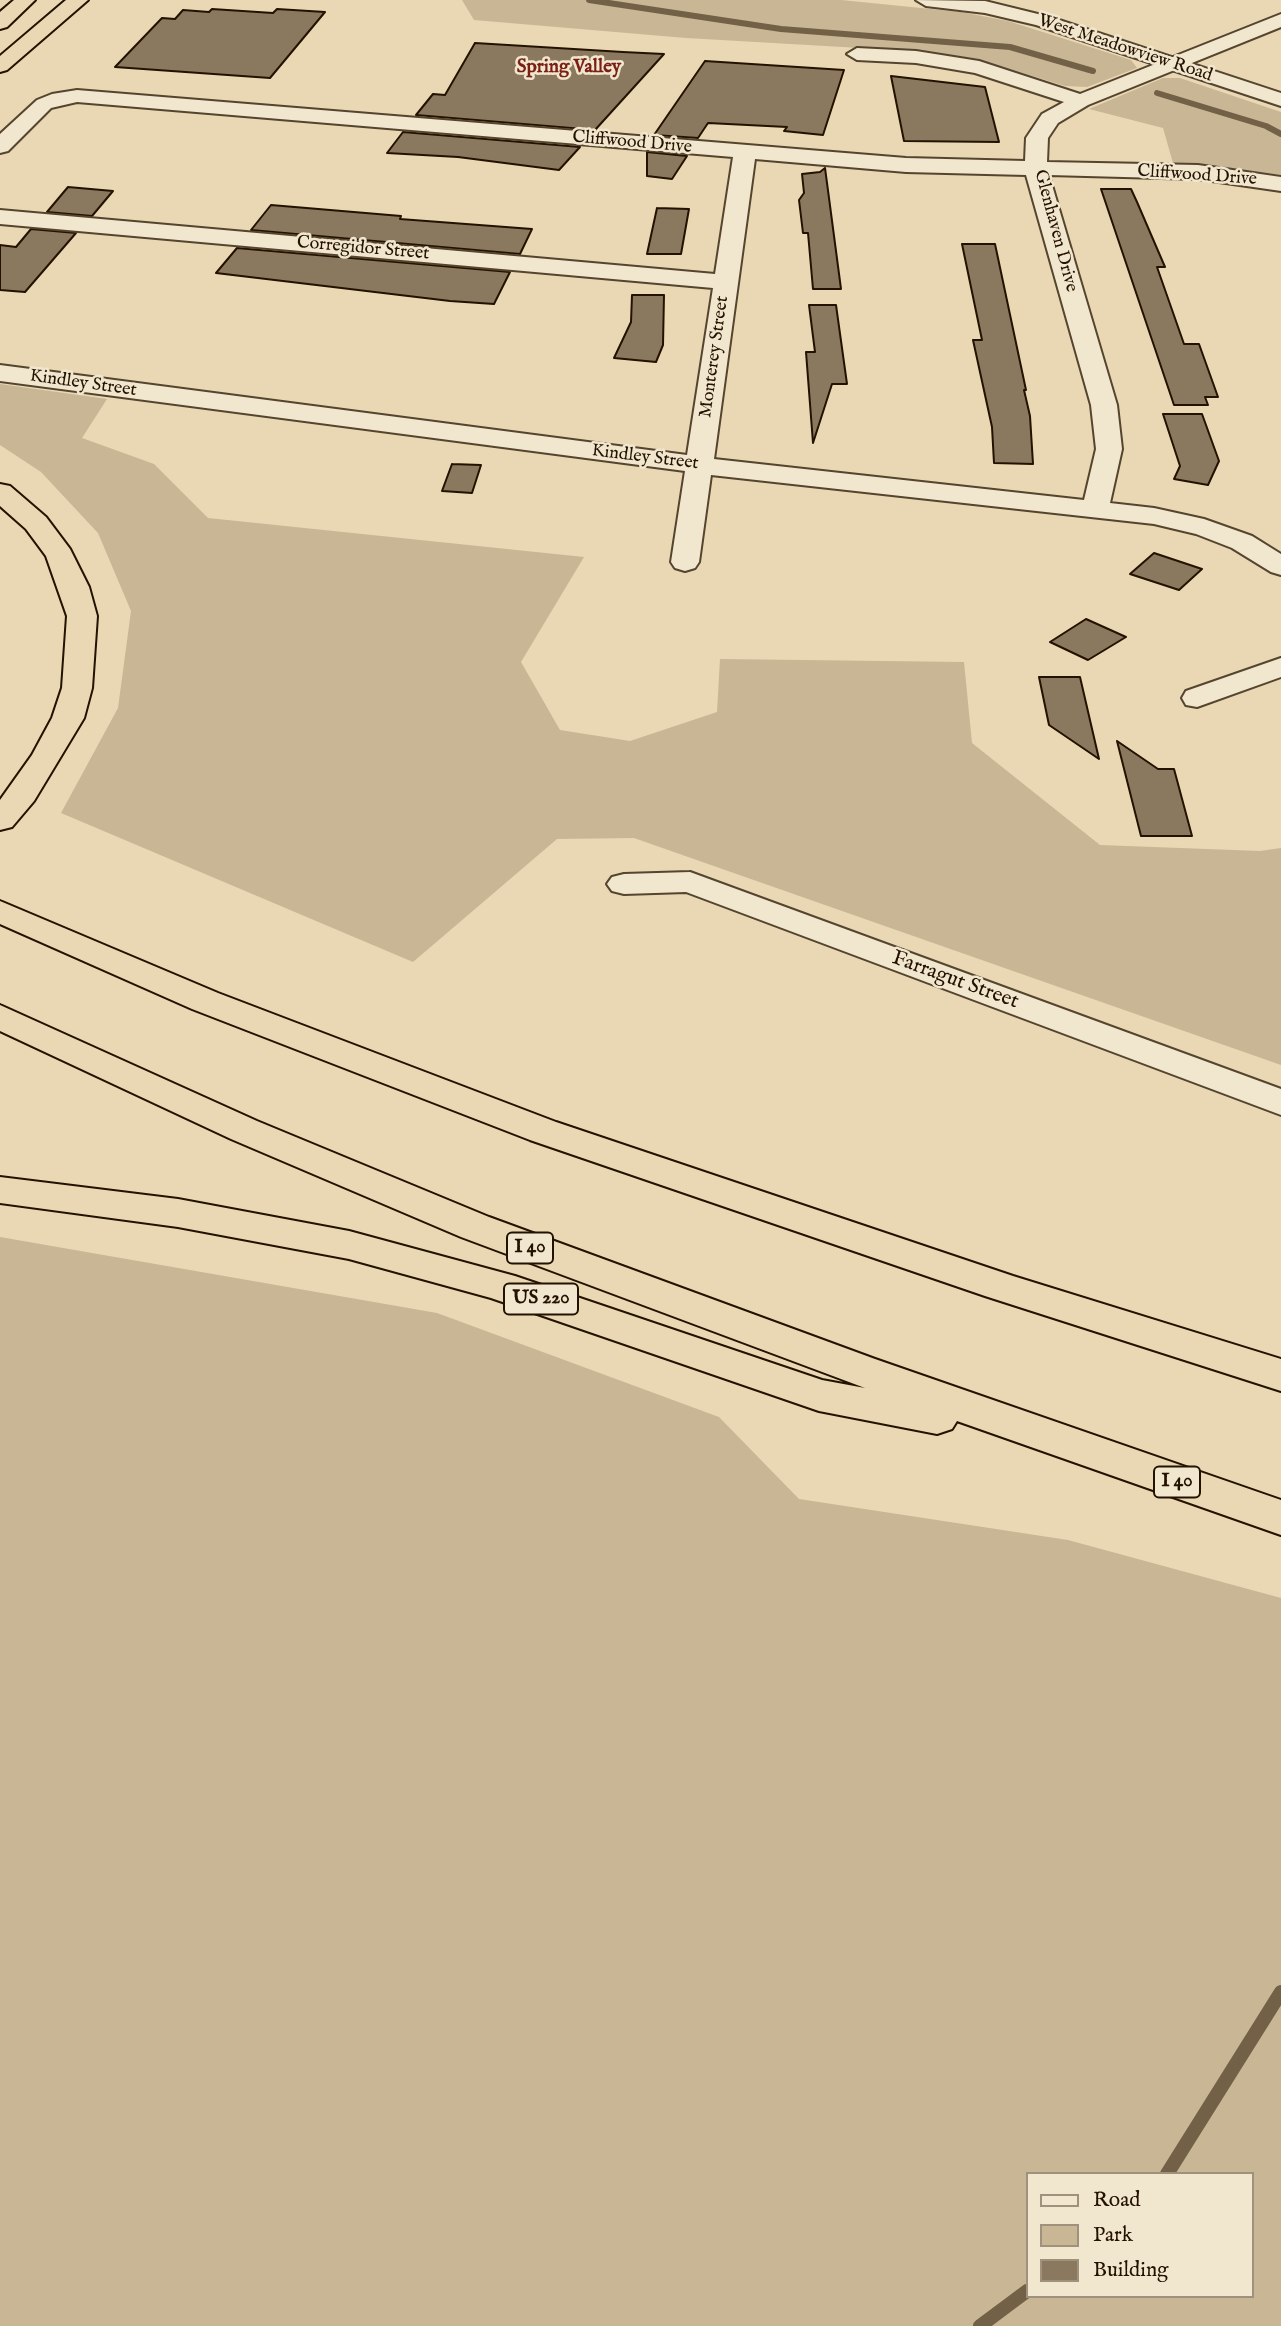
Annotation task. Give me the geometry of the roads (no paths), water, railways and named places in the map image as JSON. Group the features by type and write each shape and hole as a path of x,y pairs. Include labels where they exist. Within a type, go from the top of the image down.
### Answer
{"highway":[{"path":"0,23 25,0"},
{"path":"0,66 78,0"},
{"path":"0,492 36,523 60,555 74,587 82,616 77,688 68,718 29,784 0,820"},
{"path":"0,911 205,1001 543,1131 985,1282 1281,1375"},
{"name":"I 40","path":"0,1017 232,1124 475,1227 1073,1446 1281,1518"},
{"name":"US 220","path":"0,1190 178,1213 349,1245 501,1286 819,1395 1073,1446"}],"street":[{"name":"West Meadowview Road","path":"926,0 960,2 1042,21 1281,100"},
{"name":"Glenhaven Drive","path":"1094,510 1109,449 1104,405 1036,170 1035,150 1040,131 1049,119 1081,101 1281,20"},
{"path":"858,54 916,57 979,67 1081,101"},
{"name":"Cliffwood Drive","path":"0,146 44,104 77,96 906,165 1198,173 1281,184"},
{"name":"Monterey Street","path":"685,562 746,153"},
{"name":"Corregidor Street","path":"0,216 726,282"},
{"name":"Kindley Street","path":"0,373 699,466 1154,516 1204,527 1242,542 1280,563"},
{"path":"1197,698 1281,667"},
{"name":"Farragut Street","path":"624,884 690,882 1281,1103"}],"waterway":[{"path":"589,0 781,29 1010,47 1093,71"},
{"path":"1157,93 1266,126 1281,134"},
{"path":"1168,2172 1281,1992"},
{"path":"980,2326 1026,2292"}],"district":[{"name":"Spring Valley","path":"569,68"}]}
